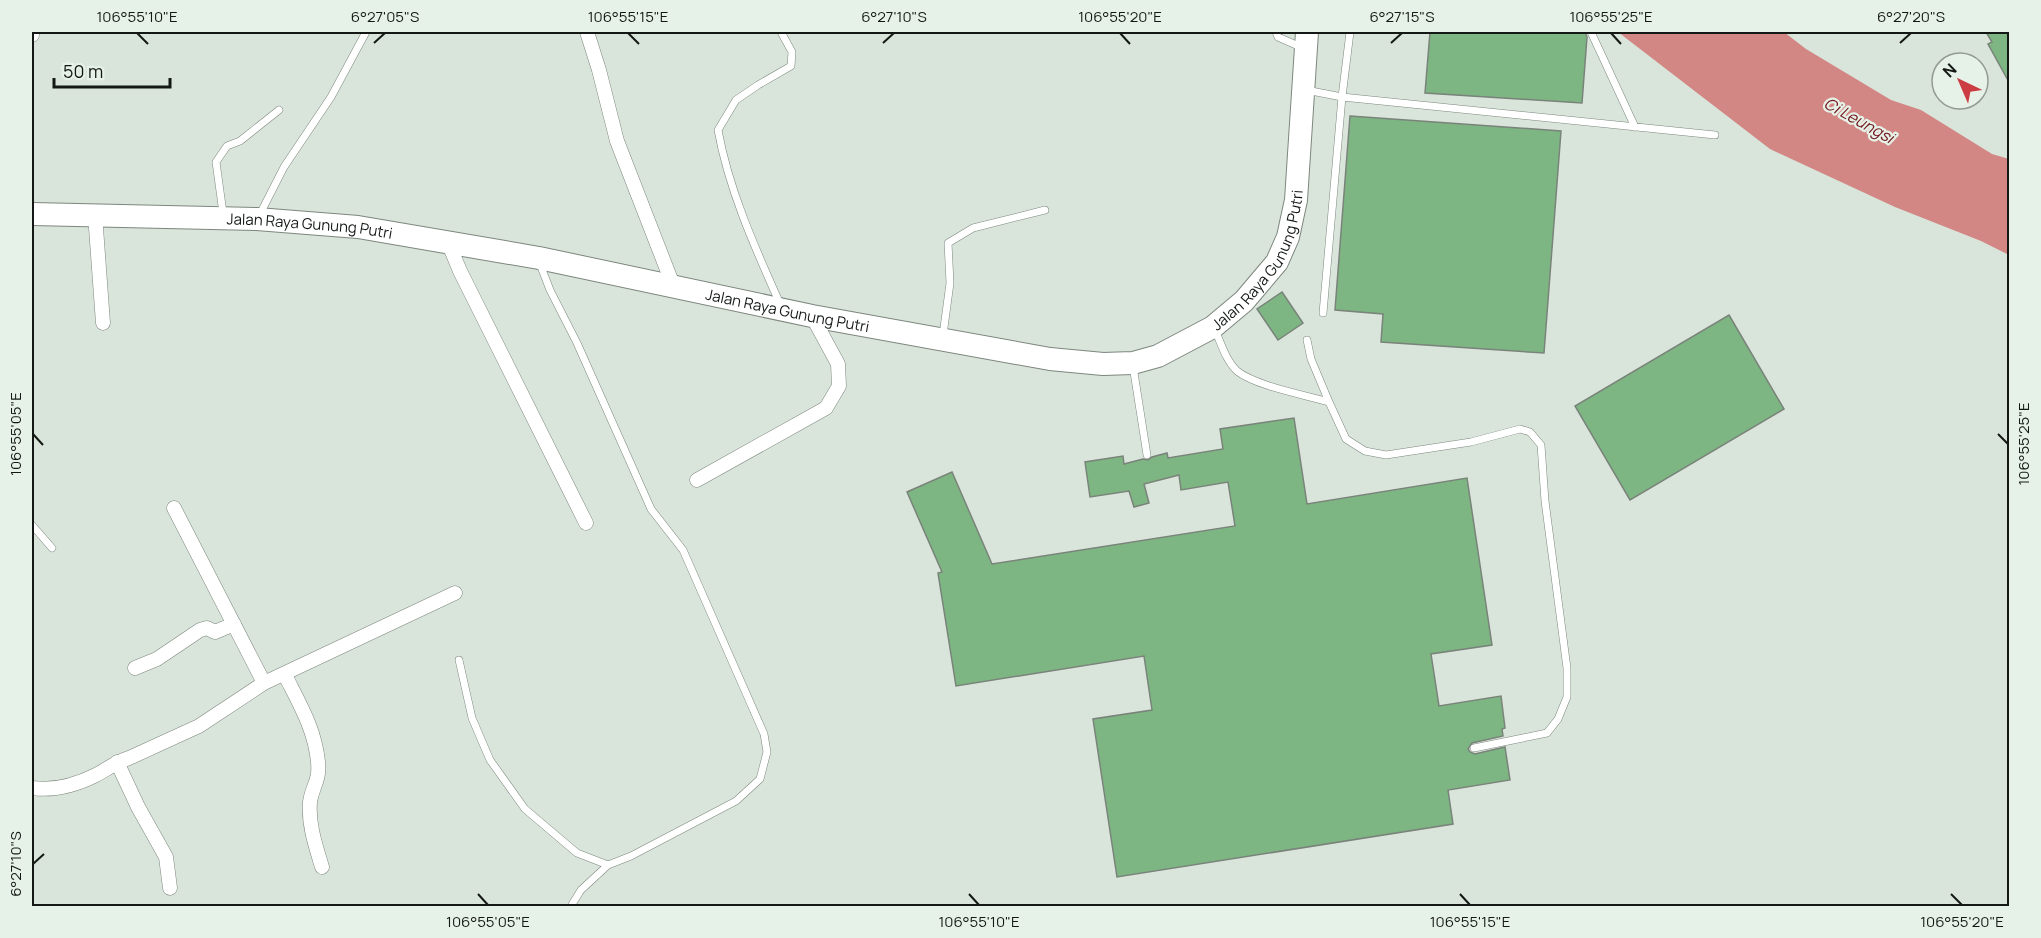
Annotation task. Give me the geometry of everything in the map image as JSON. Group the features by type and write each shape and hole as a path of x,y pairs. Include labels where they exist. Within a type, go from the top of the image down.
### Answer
{"main road":[{"name":"Jalan Raya Gunung Putri","path":"32,214 257,219 358,227 538,258 812,316 1050,359 1103,364 1133,363 1158,356 1213,327 1244,301 1277,262 1288,237 1296,200 1306,40"}],"street":[{"path":"587,32 617,141 673,285"},
{"path":"95,214 103,323"},
{"path":"448,242 460,271 586,523"},
{"path":"698,480 826,408 839,386 838,364 812,316"},
{"path":"174,508 264,683"},
{"path":"32,788 46,790 96,775 117,762 199,726 264,683 455,594"},
{"path":"135,668 157,659 201,630 207,628 215,632 234,624"},
{"path":"285,675 311,726 316,747 318,778 310,802 312,831 322,867"},
{"path":"117,762 138,807 166,857 170,888"}],"lane":[{"path":"257,219 284,167 331,97 366,32"},
{"path":"782,32 792,52 791,66 736,100 718,130 722,153 753,243 783,310"},
{"path":"1276,32 1278,37 1306,40"},
{"path":"1323,313 1341,97 1350,32"},
{"path":"1591,32 1635,127"},
{"path":"1303,89 1341,97 1715,135"},
{"path":"224,219 216,162 227,147 240,141 279,110"},
{"path":"943,339 950,284 948,243 973,228 1045,210"},
{"path":"538,258 550,290 577,342 651,509 683,550 764,734 768,752 760,779 736,801 631,856 608,864 581,890 571,906"},
{"path":"1213,327 1236,370 1254,380 1329,402"},
{"path":"1307,340 1311,359 1346,440 1365,451 1386,455 1471,442 1520,429 1530,432 1541,445 1545,501 1567,668 1567,697 1558,718 1547,733 1474,748"},
{"path":"1133,363 1146,455"},
{"path":"32,525 52,548"},
{"path":"459,660 472,718 490,760 525,809 577,853 608,864"}],"water":[{"name":"Ci Leungsi","path":"1618,32 1784,32 1806,49 1891,100 1921,110 1992,154 2009,159 2009,255 1981,241 1895,207 1770,149"}],"building":[{"path":"1430,32 1585,32 1587,37 1582,103 1425,93"},
{"path":"1986,32 2010,32 2010,84 1988,44 1992,42"},
{"path":"1350,116 1561,131 1544,353 1381,342 1383,314 1335,310"},
{"path":"1282,292 1303,323 1278,340 1257,309"},
{"path":"1729,315 1784,409 1630,500 1575,406"},
{"path":"1294,418 1307,504 1467,478 1492,645 1431,654 1439,706 1501,696 1505,728 1502,729 1503,736 1472,743 1468,749 1475,754 1505,747 1510,780 1448,790 1453,824 1117,877 1093,719 1152,710 1144,656 956,686 938,573 942,572 907,492 952,472 992,564 1235,526 1228,482 1181,490 1179,475 1144,484 1149,503 1134,507 1129,491 1090,497 1085,462 1123,456 1124,464 1143,459 1148,460 1167,453 1168,458 1223,449 1220,429"}]}
